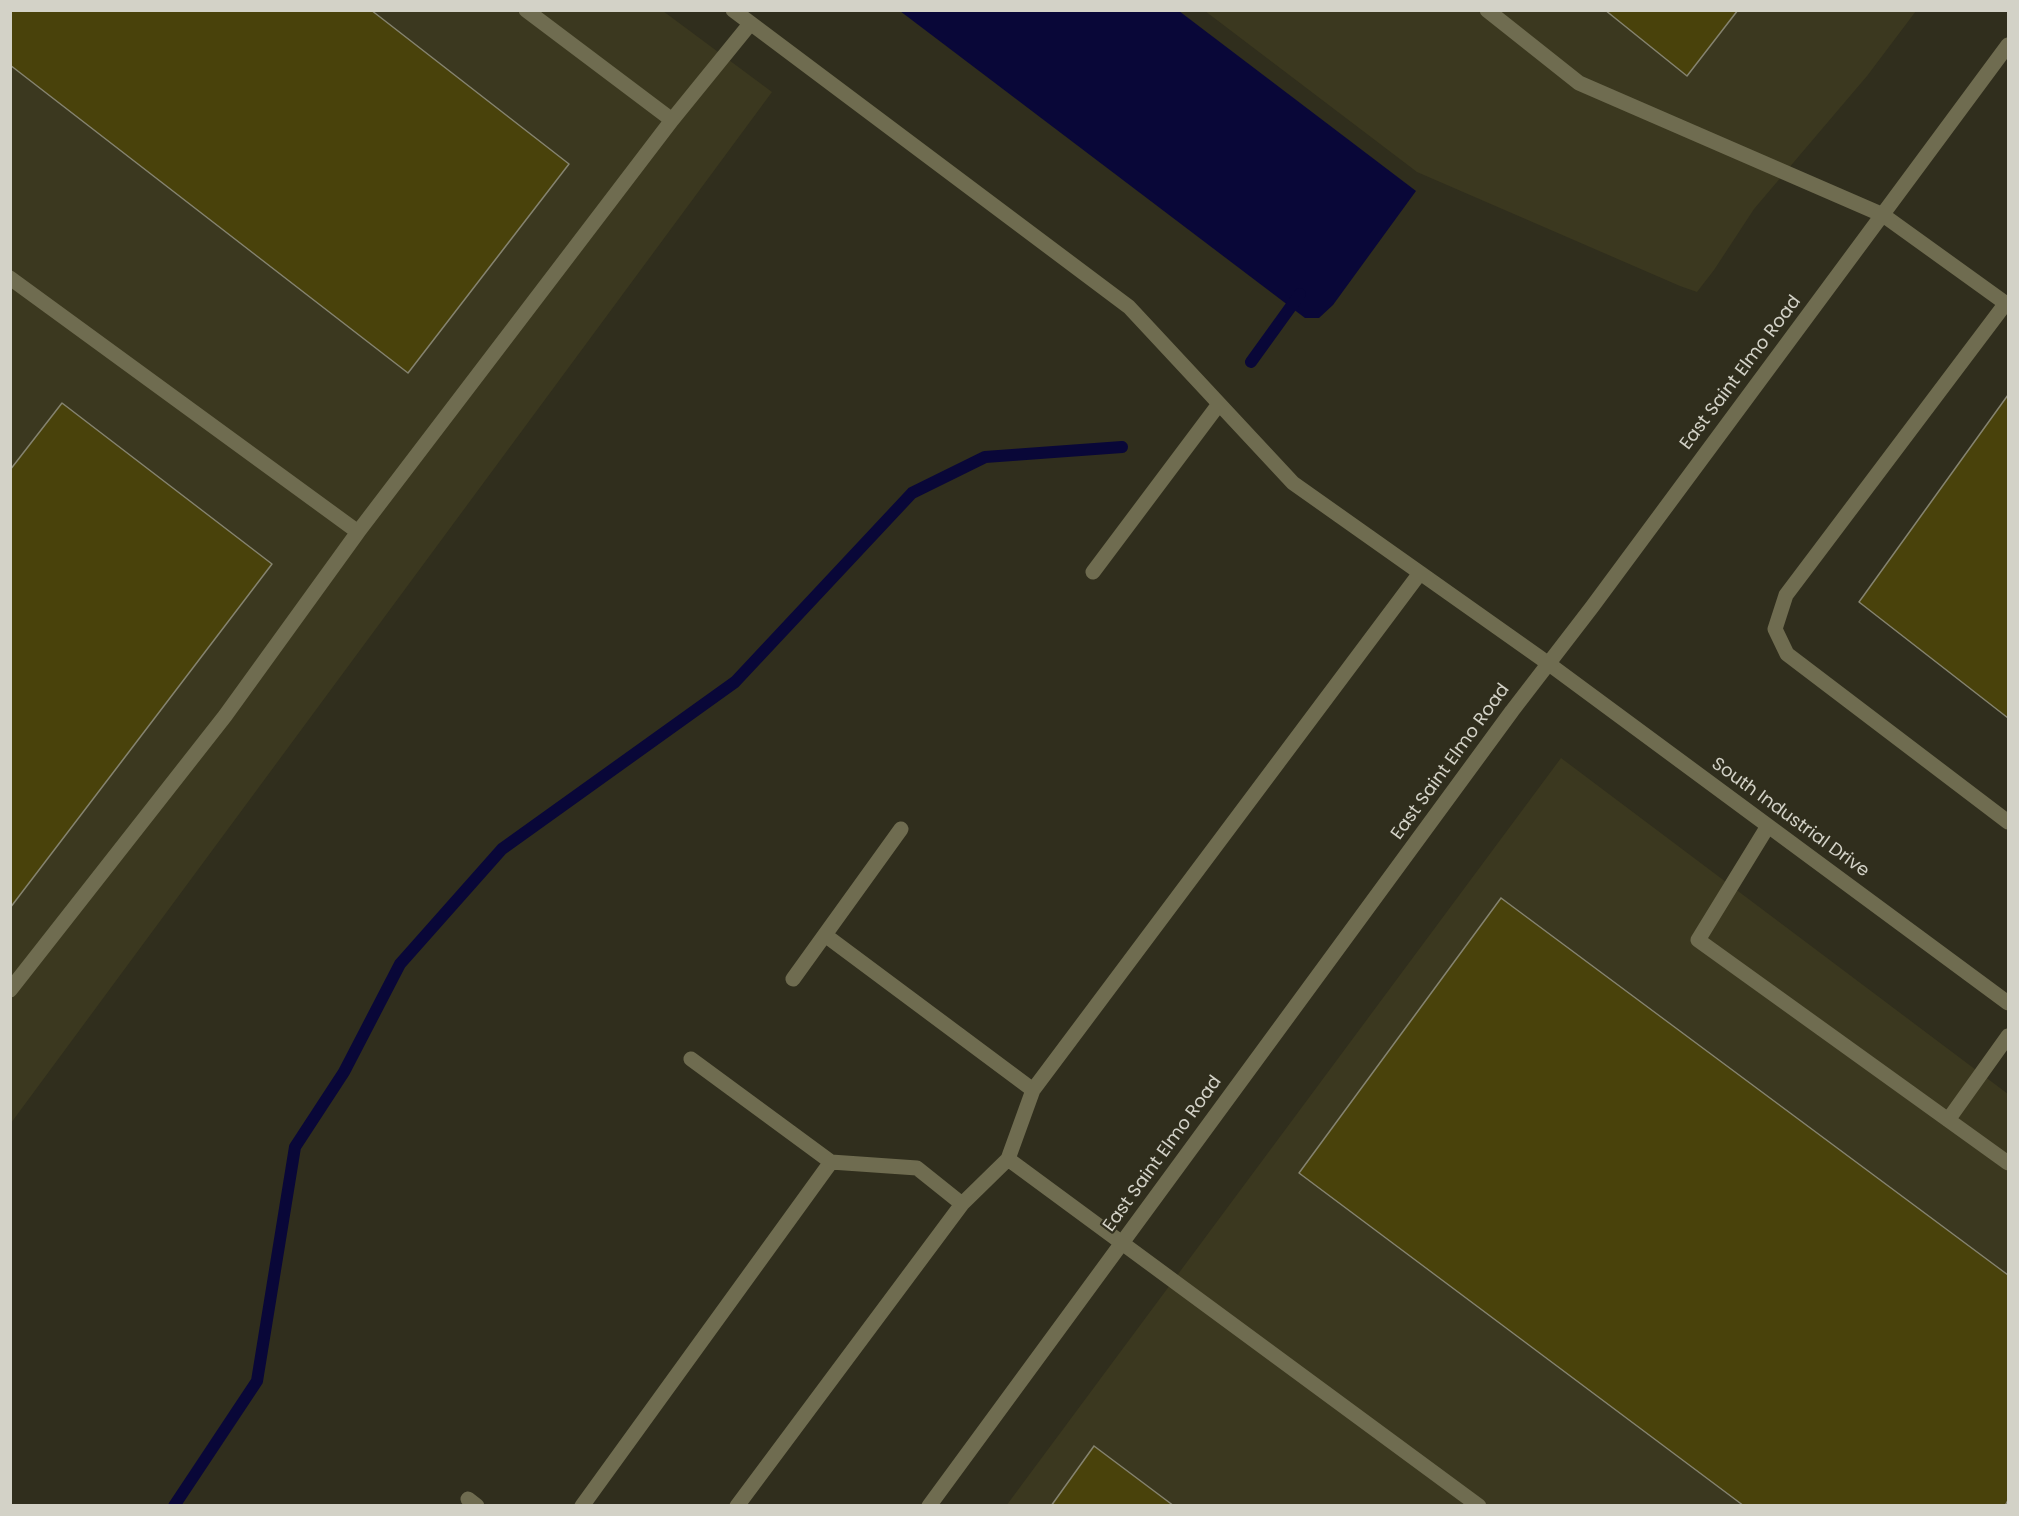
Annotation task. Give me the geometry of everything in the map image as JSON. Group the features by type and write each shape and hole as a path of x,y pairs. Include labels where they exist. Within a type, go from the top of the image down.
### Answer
{"street":[{"path":"526,10 672,120"},
{"name":"South Industrial Drive","path":"733,10 1128,307 1293,483 1549,664 1768,826 2006,995"},
{"path":"1487,10 1578,83 1883,215 2007,304 1786,595 1775,629 1787,654 2008,822"},
{"path":"10,990 225,716 358,532 672,120 750,24"},
{"name":"East Saint Elmo Road","path":"929,1506 2008,45"},
{"path":"10,278 358,532"},
{"path":"1093,572 1219,404"},
{"path":"736,1506 962,1204 1008,1159 1033,1090 1420,573"},
{"path":"1768,826 1698,940 2008,1163"},
{"path":"793,978 901,829"},
{"path":"825,935 1033,1090"},
{"path":"1948,1120 2008,1036"},
{"path":"691,1059 831,1162 917,1168 962,1204"},
{"path":"1008,1159 1479,1506"},
{"path":"582,1506 831,1162"}],"shaded area":[{"path":"11,11 663,11 772,92 11,1123"},
{"path":"900,11 1179,11 1416,191 1333,305 1319,318 1305,318"},
{"path":"1205,11 1916,11 1867,76 1754,209 1697,292 1417,172"},
{"path":"1561,758 2008,1094 2008,1505 1006,1506"}],"building":[{"path":"10,10 371,10 569,164 408,373 10,65"},
{"path":"1605,10 1738,10 1687,76"},
{"path":"2008,395 2008,718 1859,602"},
{"path":"62,403 272,564 10,908 10,470"},
{"path":"1501,898 2008,1275 2008,1500 2005,1506 1744,1506 1299,1173"},
{"path":"1094,1446 1174,1506 1051,1506"}],"waterway":[{"path":"1251,362 1300,294"},
{"path":"174,1506 257,1381 295,1147 344,1072 400,964 502,849 735,682 912,493 985,457 1122,447"}]}
